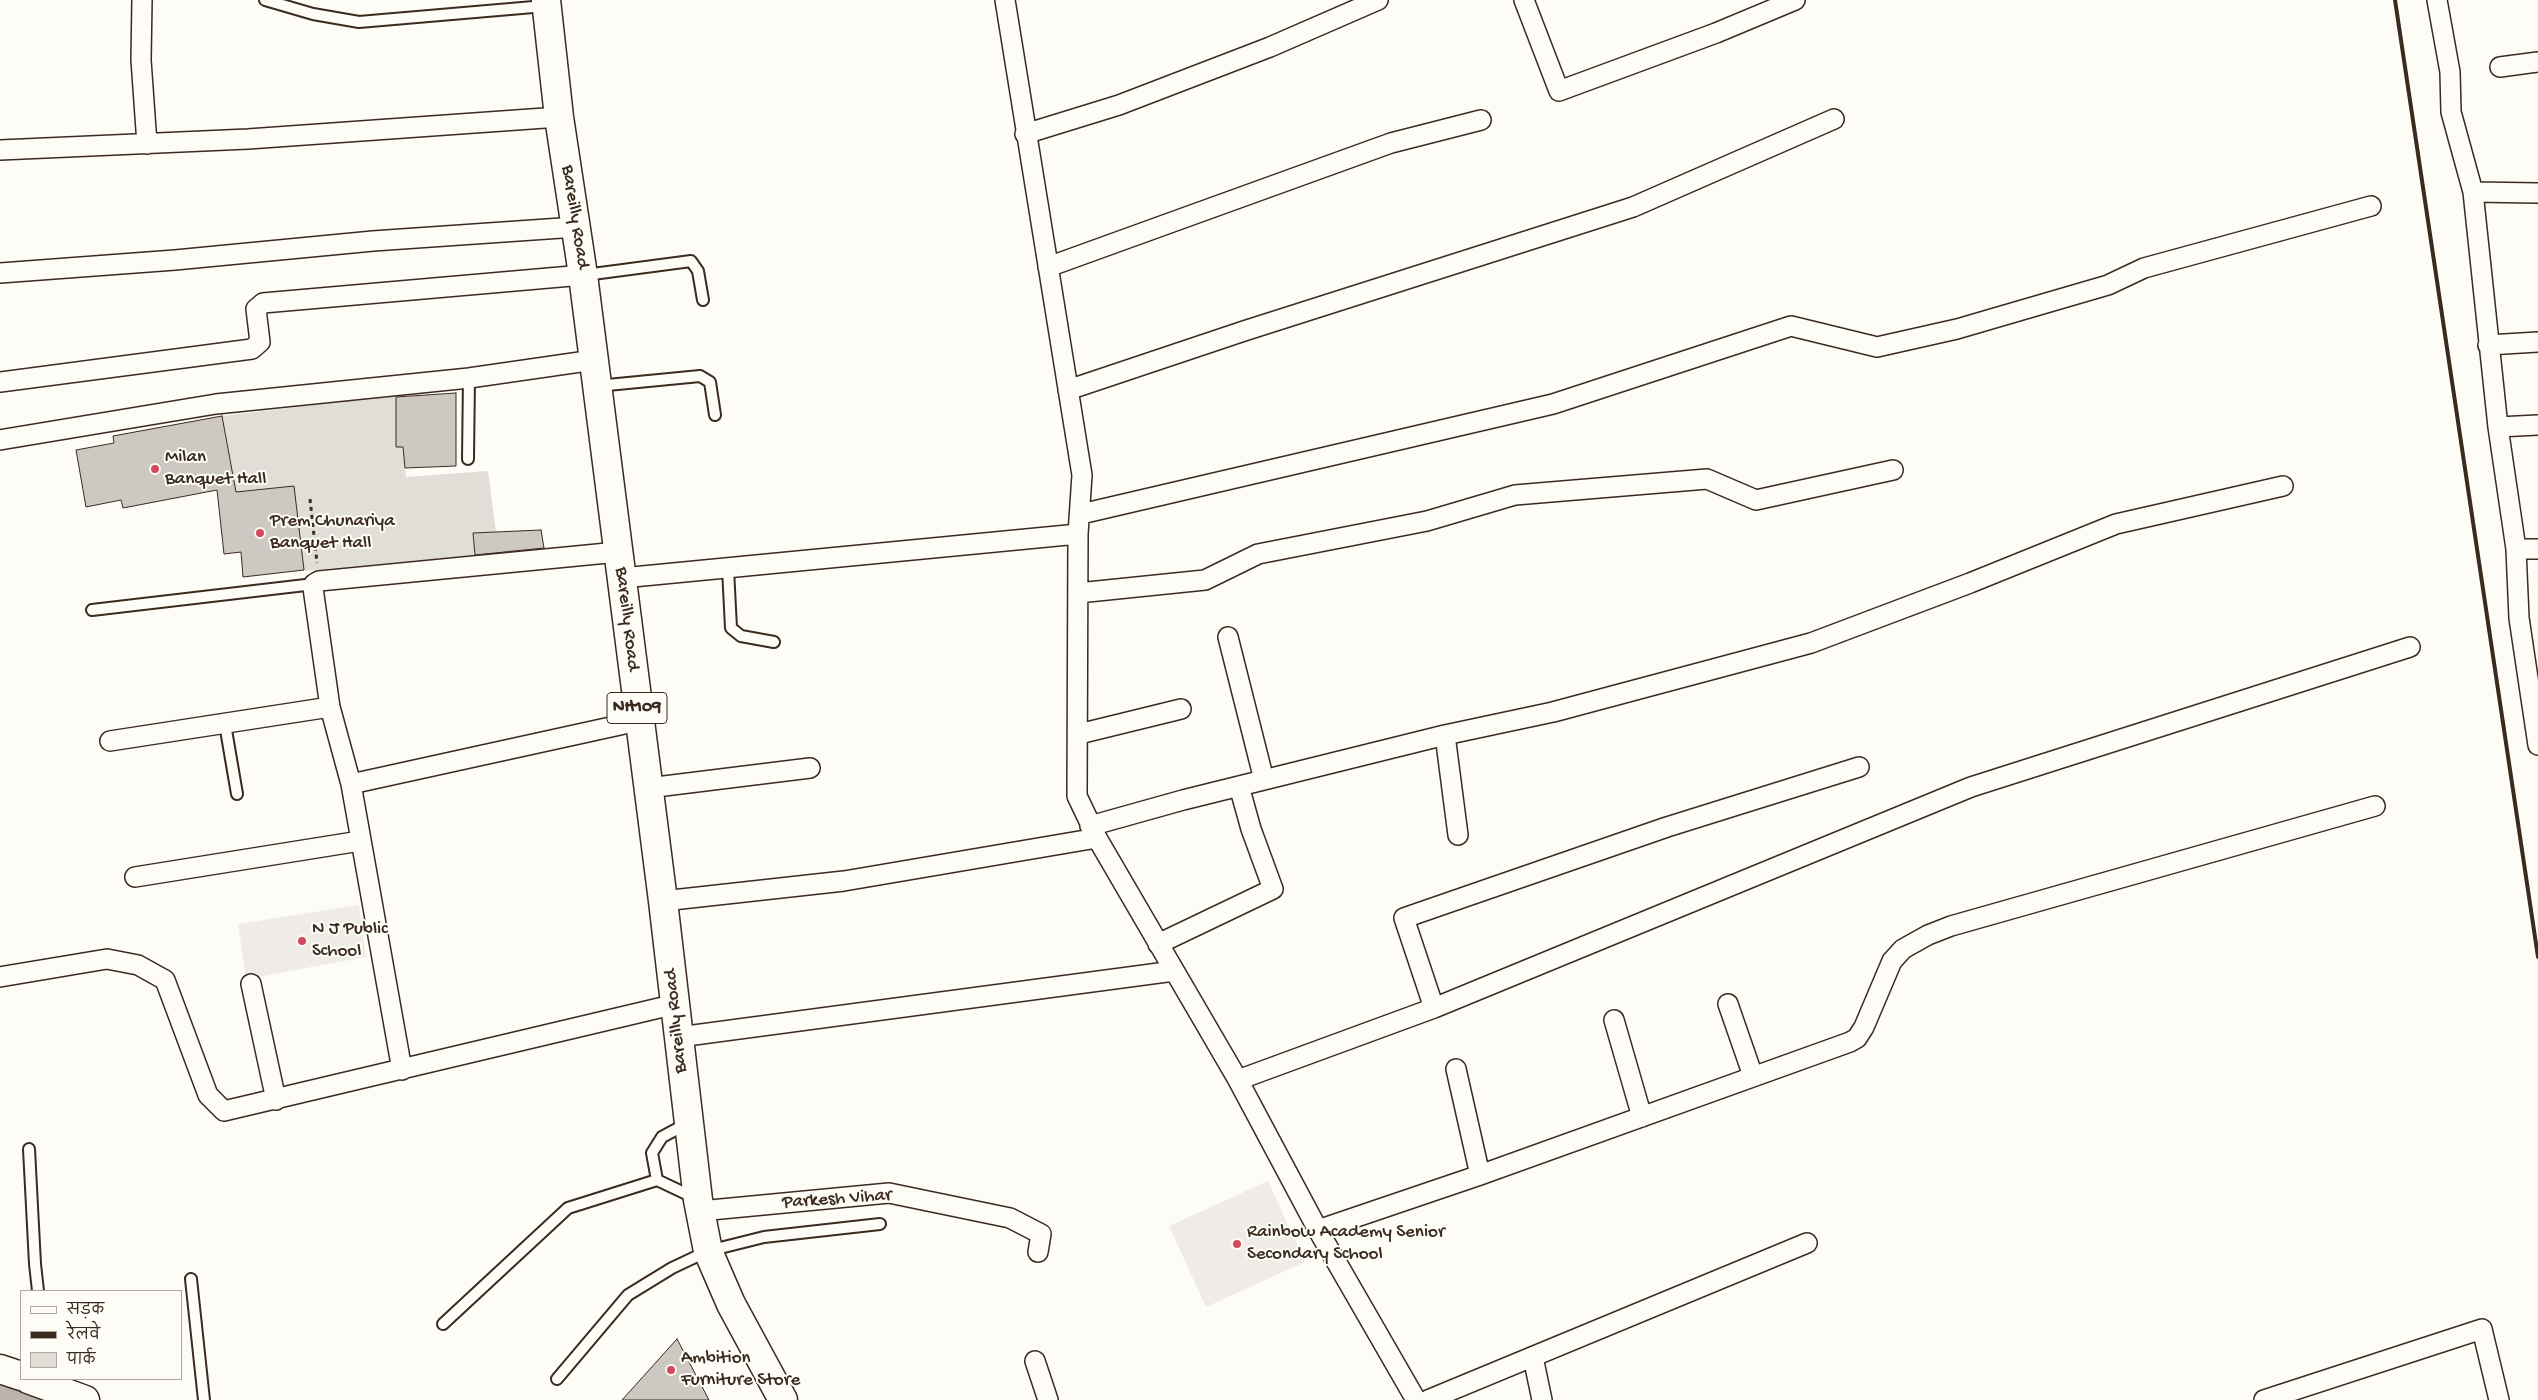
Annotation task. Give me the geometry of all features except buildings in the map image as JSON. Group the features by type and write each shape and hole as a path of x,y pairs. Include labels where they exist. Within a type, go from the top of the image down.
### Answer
{"main road":[{"name":"Bareilly Road","path":"546,3 559,117 583,275 638,721 663,901 699,1205 708,1251 735,1312 783,1400"},
{"path":"0,1369 20,1376"},
{"path":"43,1381 85,1400"}],"street":[{"path":"142,0 141,60 147,144"},
{"path":"1005,0 1025,134 1082,475 1081,514 1078,534 1079,734 1077,796 1093,832 1238,1080 1318,1230 1416,1400"},
{"path":"1025,134 1119,105 1270,47 1378,0"},
{"path":"1524,0 1559,91 1716,34 1795,0"},
{"path":"2437,0 2450,72 2451,112 2474,192 2488,345 2516,549 2519,618 2538,745"},
{"path":"2500,67 2538,62"},
{"path":"0,150 147,144 559,117"},
{"path":"1048,267 1391,142 1481,120"},
{"path":"1068,390 1244,331 1626,210 1834,120"},
{"path":"2474,192 2538,193"},
{"path":"1081,514 1553,404 1791,326 1877,347 1957,329 2108,285 2144,268 2371,206"},
{"path":"0,273 175,260 373,241 576,227"},
{"path":"0,382 252,349 260,342 256,309 263,303 583,275"},
{"path":"2488,345 2538,342"},
{"path":"0,440 216,404 469,378 595,373"},
{"path":"2498,427 2538,425"},
{"path":"1078,593 1205,580 1258,554 1427,520 1515,495 1706,479 1756,500 1893,470"},
{"path":"663,901 844,881 1093,832 1239,786 1445,735 1553,712 1828,638 1884,614 1962,586 2116,524 2283,486"},
{"path":"402,1070 351,784 330,707 313,588 317,582 620,565 728,569 1078,534"},
{"path":"2516,549 2538,548"},
{"path":"1228,637 1264,780"},
{"path":"1238,1080 1434,1008 1971,787 2410,647"},
{"path":"110,741 330,707"},
{"path":"1079,734 1181,709"},
{"path":"351,784 638,721"},
{"path":"1445,735 1458,835"},
{"path":"1434,1008 1404,918 1667,828 1859,767"},
{"path":"648,788 810,768"},
{"path":"1158,944 1273,889 1251,829 1239,786"},
{"path":"1318,1230 1480,1175 1858,1038 1892,961 1904,949 1928,935 1951,926 2375,806"},
{"path":"135,877 360,841"},
{"path":"0,977 107,959 138,965 165,980 208,1095 224,1111 676,1004"},
{"path":"679,1038 1174,971"},
{"path":"251,984 276,1100"},
{"path":"1728,1004 1753,1076"},
{"path":"1614,1020 1642,1116"},
{"path":"1456,1069 1480,1175"},
{"name":"Parkesh Vihar","path":"699,1205 889,1193 1010,1218 1040,1234 1038,1252"},
{"path":"1428,1400 1807,1243"},
{"path":"2264,1400 2482,1328 2499,1400"},
{"path":"1533,1357 1542,1400"},
{"path":"1035,1361 1048,1400"}],"lane":[{"path":"265,0 313,14 359,22 546,3"},
{"path":"583,275 691,261 698,271 703,300"},
{"path":"595,373 700,376 710,382 715,415"},
{"path":"468,459 469,378"},
{"path":"728,569 731,628 741,636 774,642"},
{"path":"92,610 317,582"},
{"path":"225,724 237,794"},
{"path":"657,1180 652,1153 662,1137 689,1123"},
{"path":"29,1149 38,1290"},
{"path":"443,1324 568,1208 657,1180 699,1205"},
{"path":"557,1380 628,1295 672,1268 708,1251 764,1237 880,1224"},
{"path":"191,1278 204,1400"}],"path":[{"path":"310,499 317,582"}],"shaded area":[{"name":"N J Public School","path":"359,905 366,957 246,979 238,924"},
{"name":"Rainbow Academy Senior Secondary School","path":"1268,1181 1305,1262 1206,1307 1169,1226"}],"green space":[{"path":"396,395 396,446 403,447 406,477 488,471 496,532 473,533 475,555 304,571 294,486 236,492 222,416"}],"waterway":[{"path":"0,1390 31,1400"}],"railway":[{"path":"2395,0 2538,957"}],"place":[{"name":"Milan Banquet Hall","path":"155,469"},
{"name":"Prem Chunariya Banquet Hall","path":"260,533"},
{"name":"N J Public School","path":"302,941"},
{"name":"Rainbow Academy Senior Secondary School","path":"1237,1244"},
{"name":"Ambition Furniture Store","path":"671,1370"}]}
